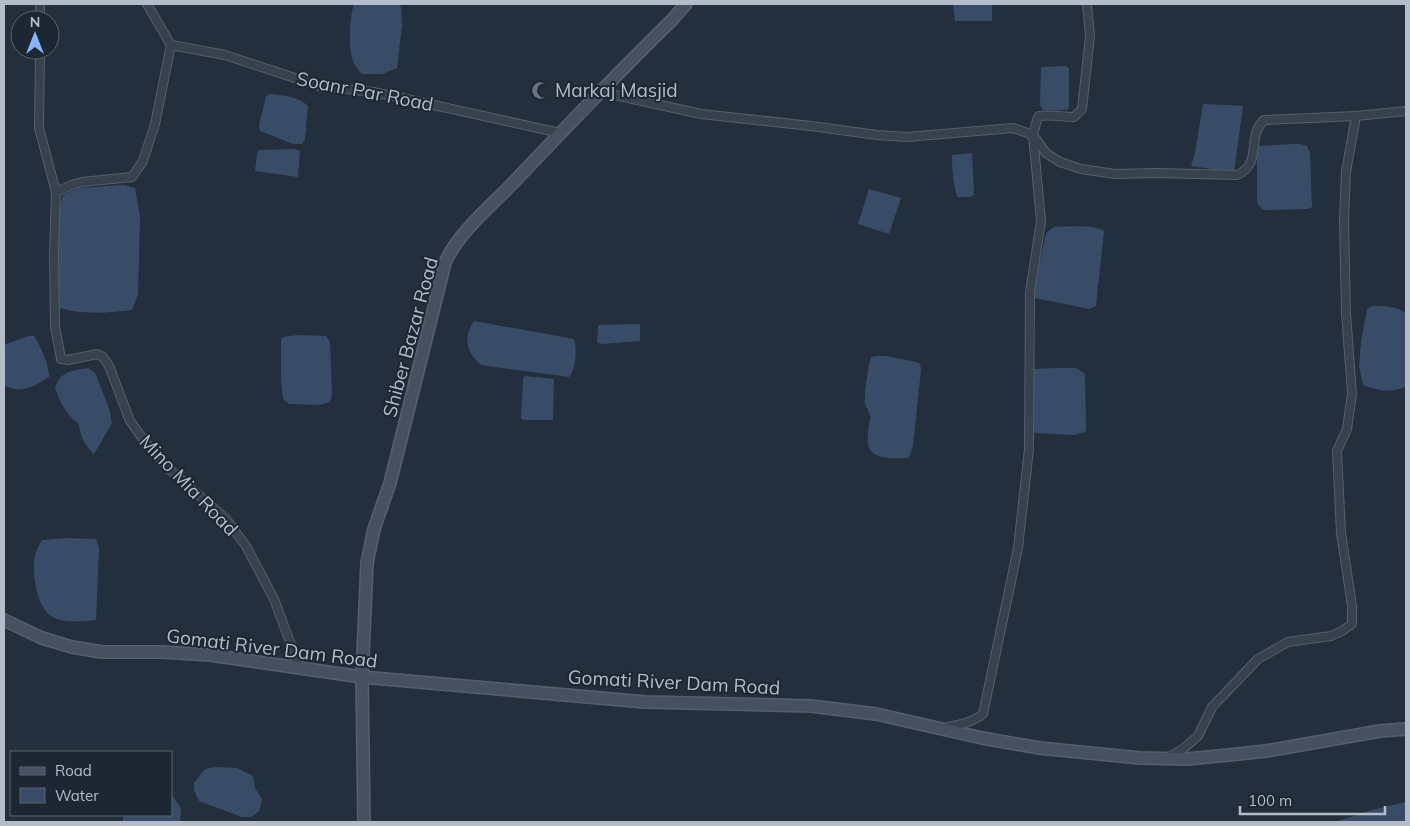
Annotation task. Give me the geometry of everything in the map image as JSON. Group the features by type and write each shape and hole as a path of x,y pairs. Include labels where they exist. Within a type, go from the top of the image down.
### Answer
{"main road":[{"name":"Shiber Bazar Road","path":"364,822 362,677 365,580 369,547 390,483 445,263 449,254 464,234 686,4"},
{"name":"Gomati River Dam Road","path":"4,620 42,638 102,652 162,652 210,656 362,677 645,702 811,706 876,714 982,738 1040,748 1140,758 1165,759 1229,756 1380,730 1406,729"}],"street":[{"path":"56,192 82,182 132,177 143,161 155,124 171,45 147,4"},
{"path":"939,728 969,722 983,714 1018,548 1029,449 1030,292 1041,221 1033,135 1040,116 1074,117 1082,109 1090,36 1087,4"},
{"name":"Soanr Par Road","path":"171,45 225,55 319,86 373,92 560,133"},
{"name":"Mino Mia Road","path":"40,60 39,128 56,192 54,254 55,326 61,359 65,360 97,354 103,357 130,421 146,443 168,468 226,519 246,546 274,599 300,669"},
{"path":"601,92 702,114 877,135 907,137 1013,128 1033,135 1046,153 1060,162 1081,169 1116,174 1237,175 1244,172 1251,164 1256,133 1259,125 1264,120 1356,116 1406,111"},
{"path":"1165,759 1183,749 1198,736 1212,707 1258,659 1288,642 1331,636 1342,632 1352,624 1352,606 1340,533 1337,450 1347,429 1352,394 1346,313 1344,219 1346,172 1356,116"}],"water":[{"path":"354,4 398,4 401,7 402,25 397,68 382,74 362,74 356,67 353,62 350,42"},
{"path":"953,4 992,4 992,21 955,21"},
{"path":"1065,66 1069,68 1069,107 1067,110 1043,110 1040,105 1041,67"},
{"path":"270,94 295,99 308,106 305,139 302,144 293,144 260,131 259,126 266,96"},
{"path":"1203,104 1243,106 1234,172 1191,166"},
{"path":"1300,144 1307,146 1310,153 1312,207 1308,209 1262,209 1257,203 1257,153 1259,146"},
{"path":"294,149 300,151 298,177 255,171 259,150"},
{"path":"972,153 974,195 958,197 954,181 952,155"},
{"path":"124,185 135,188 140,217 138,294 132,310 85,312 57,307 57,236 63,195 79,188"},
{"path":"869,189 901,198 889,234 858,224"},
{"path":"1054,227 1087,227 1104,231 1096,306 1089,309 1035,298 1034,290 1046,233"},
{"path":"1372,306 1386,306 1406,313 1405,387 1384,390 1363,385 1359,366 1361,342 1367,309"},
{"path":"474,321 574,339 575,359 571,374 569,377 481,365 469,350 467,339 470,327"},
{"path":"598,325 640,325 640,341 601,344 597,342"},
{"path":"298,335 326,336 330,342 332,396 330,402 319,405 289,404 283,399 281,340 283,337"},
{"path":"34,336 42,350 48,367 49,377 27,388 10,388 4,385 4,345"},
{"path":"885,356 920,364 921,370 913,445 908,458 879,456 874,454 869,448 870,417 865,403 865,394 871,357"},
{"path":"88,368 95,373 109,408 112,423 94,454 80,433 79,424 64,407 55,387 64,375 72,371"},
{"path":"1076,368 1085,374 1085,432 1075,435 1035,433 1033,373 1035,369"},
{"path":"525,376 554,379 553,420 521,419 523,379"},
{"path":"67,538 96,539 99,548 96,620 71,621 57,619 46,611 39,598 35,583 34,565 38,546 42,540"},
{"path":"218,767 237,768 253,776 255,788 262,799 259,811 251,817 242,817 199,801 194,790 194,783 205,769"},
{"path":"172,795 181,808 180,822 123,822 123,816 172,816"},
{"path":"1406,802 1406,822 1335,822 1372,810"}],"place":[{"name":"Markaj Masjid","path":"541,90"}]}
